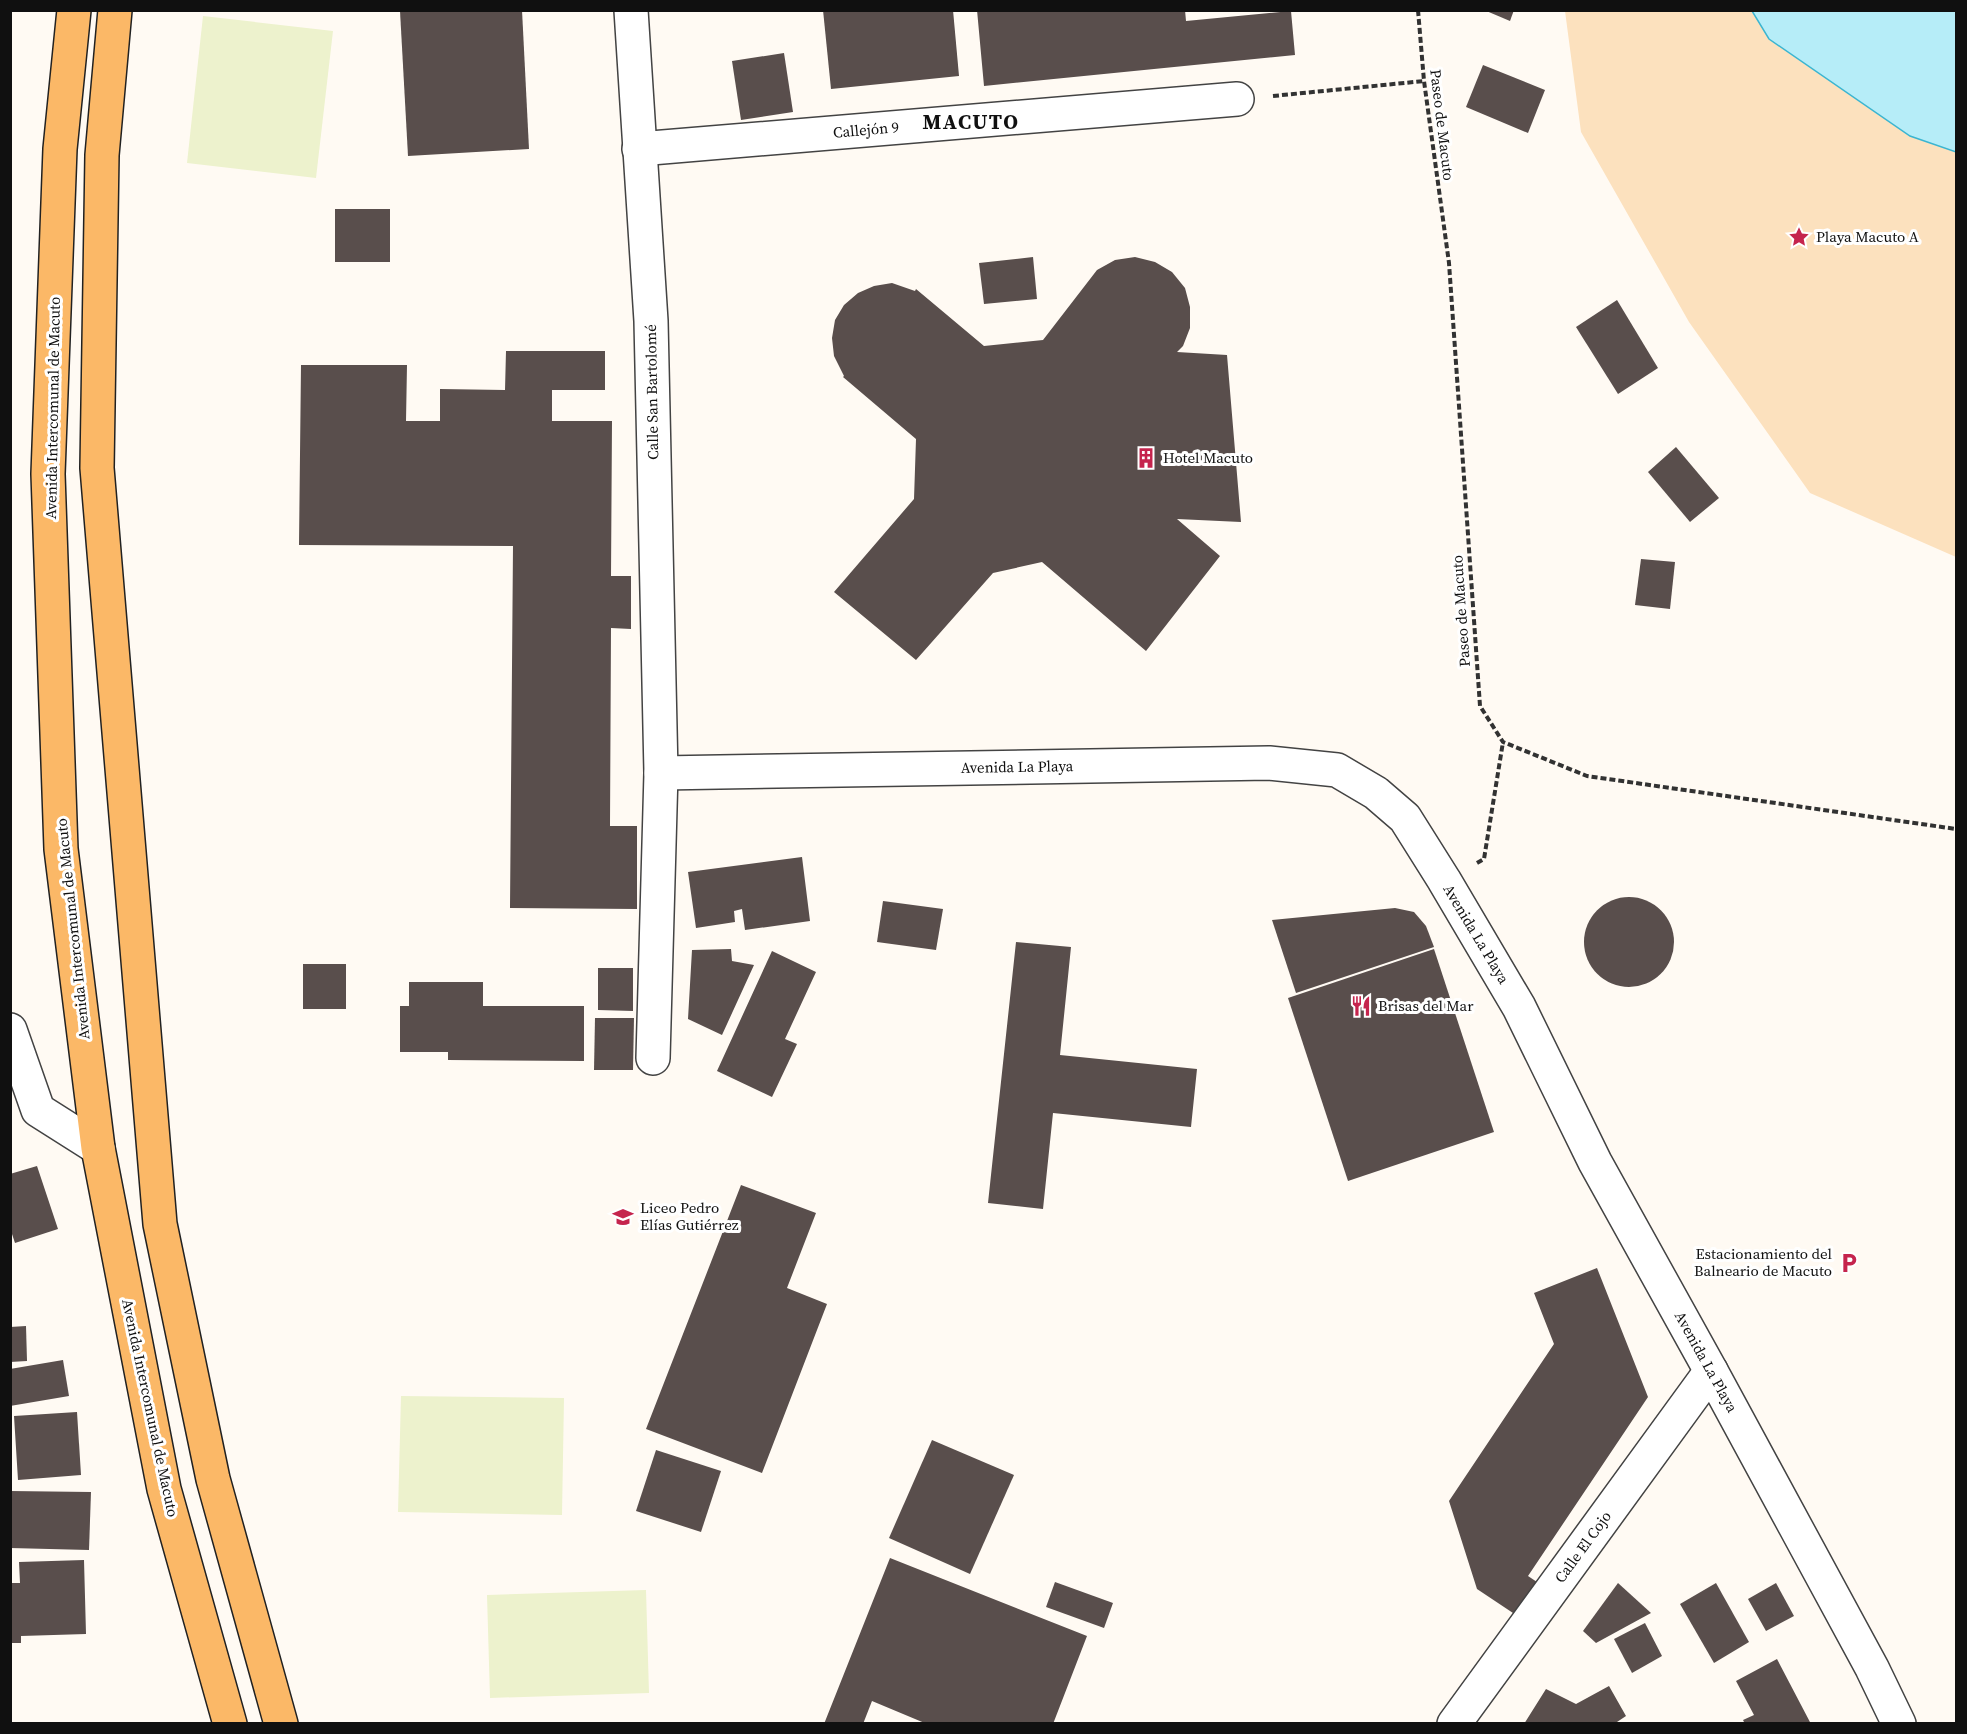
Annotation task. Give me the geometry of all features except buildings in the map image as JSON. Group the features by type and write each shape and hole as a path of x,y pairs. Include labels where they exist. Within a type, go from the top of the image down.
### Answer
{"main road":[{"name":"Avenida Intercomunal de Macuto","path":"74,10 60,149 48,474 61,849 98,1148 164,1489 230,1724"},
{"path":"115,10 102,155 97,468 160,1224 213,1479 281,1724"}],"street":[{"name":"Calle San Bartolomé","path":"631,10 651,321 661,773 653,1058"},
{"name":"Callejón 9","path":"639,149 1237,99"},
{"name":"Avenida La Playa","path":"661,773 1269,763 1337,770 1376,793 1405,818 1519,1007 1595,1162 1712,1371 1872,1668 1899,1724"},
{"path":"10,1030 38,1110 98,1148"},
{"name":"Calle El Cojo","path":"1454,1724 1712,1371"}],"path":[{"name":"Paseo de Macuto","path":"1418,10 1424,81 1449,263 1480,706 1503,742"},
{"path":"1237,99 1424,81"},
{"path":"1444,880 1484,859 1503,742 1587,776 1956,829"}],"sand":[{"name":"Playa Macuto A","path":"1565,11 1752,11 1770,39 1910,136 1956,152 1956,557 1810,493 1689,322 1581,132"}],"green space":[{"path":"203,16 333,31 316,178 187,163"},
{"path":"401,1396 564,1398 562,1515 398,1512"},
{"path":"646,1590 649,1693 490,1698 487,1595"}],"water":[{"path":"1752,11 1956,11 1956,152 1910,136 1769,39"}],"place":[{"name":"Playa Macuto A","path":"1799,237"},
{"name":"Hotel Macuto","path":"1146,458"},
{"name":"Brisas del Mar","path":"1361,1006"},
{"name":"Liceo Pedro Elías Gutiérrez","path":"623,1217"},
{"name":"Estacionamiento del Balneario de Macuto","path":"1849,1263"}],"district":[{"name":"MACUTO","path":"971,122"}]}
